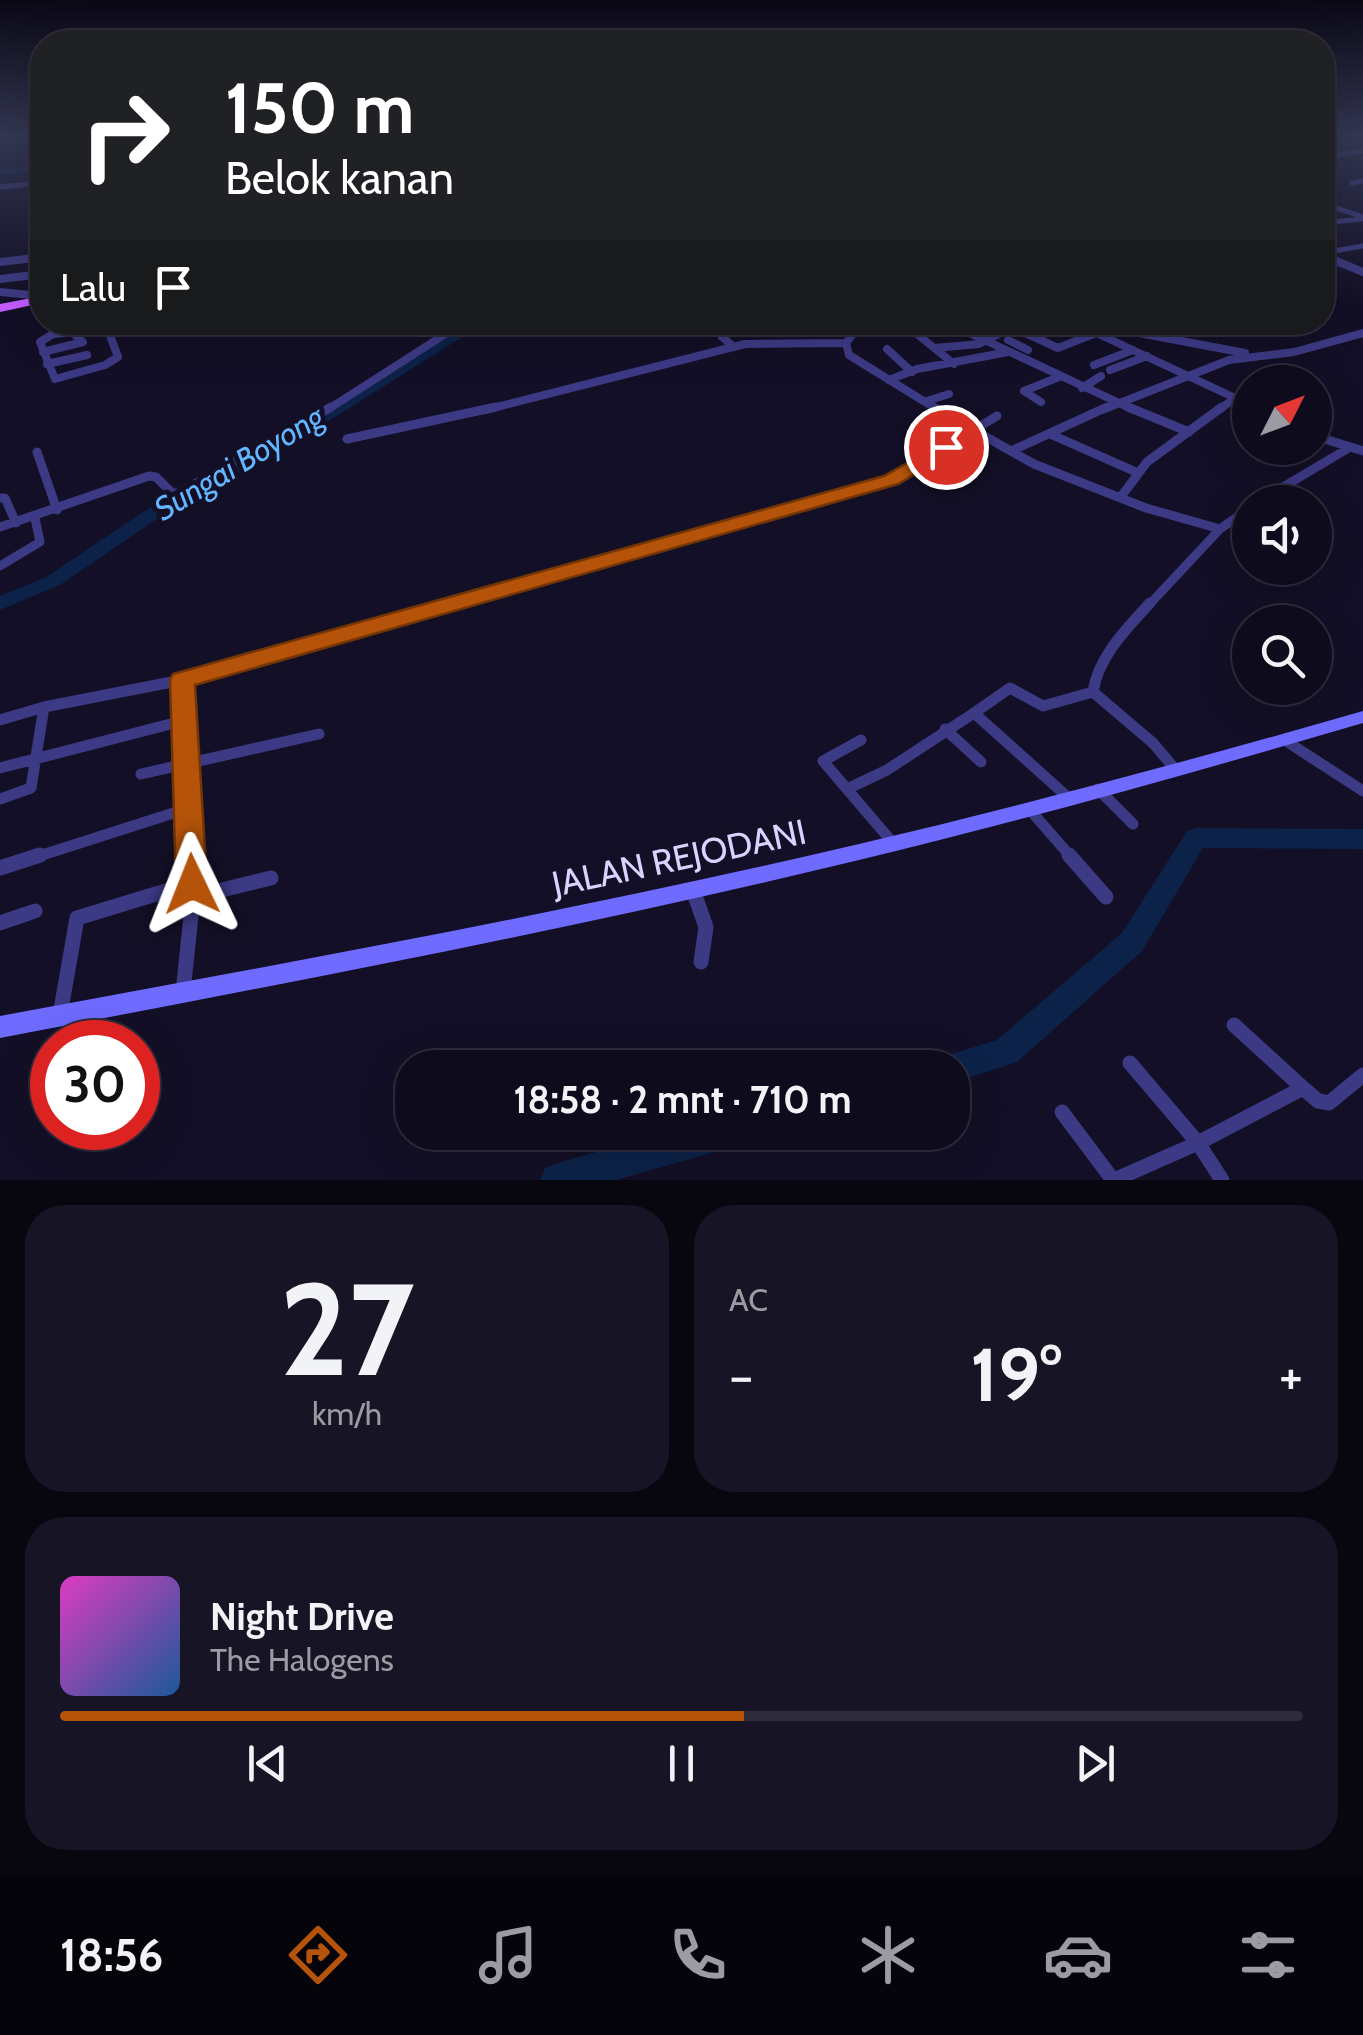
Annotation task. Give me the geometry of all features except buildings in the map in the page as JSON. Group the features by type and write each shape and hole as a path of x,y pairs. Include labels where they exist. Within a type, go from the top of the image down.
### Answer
{"main road":[{"path":"0,308 30,302"},
{"name":"JALAN REJODANI","path":"0,1027 732,882 1071,800 1363,717"}],"street":[{"path":"1335,208 1362,219"},
{"path":"1335,221 1362,219"},
{"path":"1335,251 1363,246"},
{"path":"0,258 30,255"},
{"path":"1335,260 1363,272"},
{"path":"0,279 30,275"},
{"path":"0,292 30,298"},
{"path":"1150,335 1252,354 1294,352 1363,333"},
{"path":"52,335 40,342 54,378 115,361 118,358 109,335"},
{"path":"43,352 83,342 78,335"},
{"path":"0,527 148,476 156,477 172,493 179,493 306,423 444,335"},
{"path":"724,335 734,347"},
{"path":"846,343 852,335"},
{"path":"918,335 954,364"},
{"path":"976,335 1059,378 1189,432"},
{"path":"935,348 988,340 996,335"},
{"path":"1030,335 1059,348 1091,335"},
{"path":"1034,338 1042,335"},
{"path":"1100,335 1232,396"},
{"path":"888,380 1028,350 1008,340"},
{"path":"346,439 497,407 734,347 777,341 846,343"},
{"path":"846,343 849,354 888,380 1010,451 1120,498 1220,529"},
{"path":"887,349 912,372"},
{"path":"1094,365 1134,350"},
{"path":"1010,451 1189,375 1252,354"},
{"path":"48,364 87,355"},
{"path":"1110,370 1147,356"},
{"path":"1082,388 1101,376"},
{"path":"1040,402 1024,391 1059,378"},
{"path":"927,400 949,394"},
{"path":"1120,498 1136,472 1232,400"},
{"path":"0,720 44,707 182,680 891,480 997,416"},
{"path":"1050,434 1136,472"},
{"path":"1332,443 1363,451"},
{"path":"1287,485 1347,450"},
{"path":"36,452 57,510"},
{"path":"0,498 6,498 16,523"},
{"path":"0,566 40,542 34,518"},
{"path":"1093,692 1094,671 1124,631 1232,521"},
{"path":"182,680 192,890 183,993"},
{"path":"847,789 887,770 1010,688 1044,706 1093,692"},
{"path":"1093,692 1153,743 1174,769"},
{"path":"0,799 31,788 44,707"},
{"path":"974,713 1071,800"},
{"path":"0,768 186,720"},
{"path":"945,729 980,762"},
{"path":"141,774 320,734"},
{"path":"862,740 824,759 893,843"},
{"path":"1286,740 1363,792"},
{"path":"1098,790 1133,824"},
{"path":"0,868 189,808"},
{"path":"1030,810 1106,897"},
{"path":"60,1016 77,918 192,890 271,878"},
{"path":"701,889 706,927 701,962"},
{"path":"0,923 35,911"},
{"path":"1234,1025 1318,1101 1329,1103 1363,1075"},
{"path":"1130,1063 1198,1144 1222,1180"},
{"path":"1062,1112 1113,1180 1198,1144 1303,1088"}],"waterway":[{"name":"Sungai Boyong","path":"0,604 53,581 164,506 283,442 458,335"},
{"path":"970,1063 1006,1052 1132,942 1196,838 1363,839"},
{"path":"557,1180 664,1150"}],"route":[{"path":"192,884 182,680 891,480 946,447"}]}
